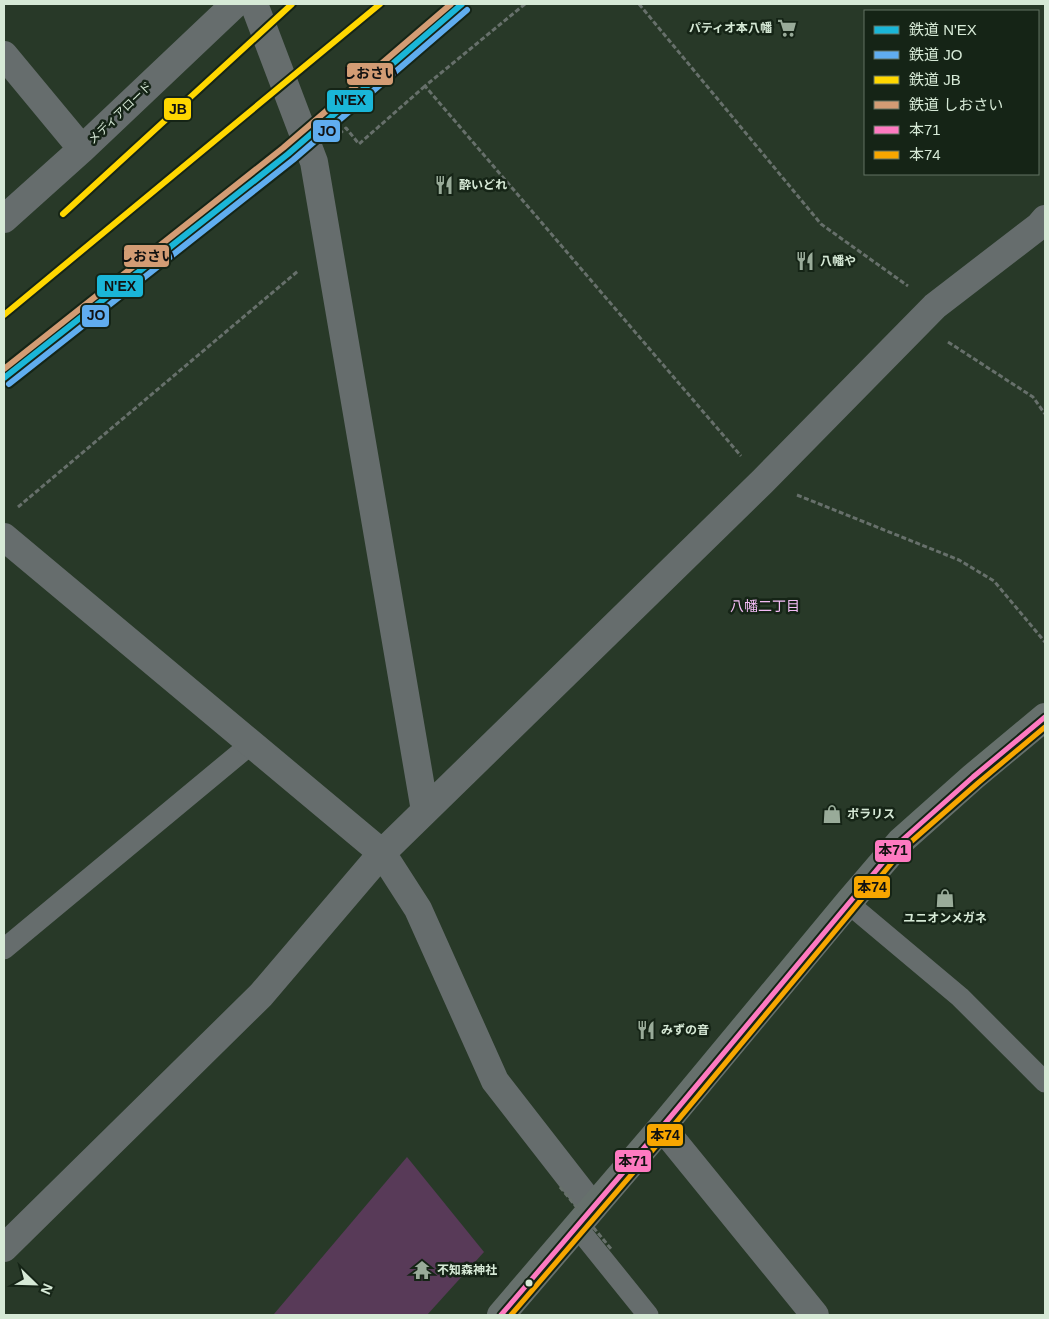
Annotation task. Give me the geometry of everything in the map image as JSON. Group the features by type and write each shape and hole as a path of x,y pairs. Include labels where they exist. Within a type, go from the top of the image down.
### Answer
{"highway":[{"path":"502,1315 900,842 973,777 1045,717"}],"street":[{"name":"メディアロード","path":"4,220 235,4"},
{"path":"254,4 314,162 425,812"},
{"path":"4,55 82,149"},
{"path":"4,1248 261,995 382,853 762,481 935,306 1039,226 1045,219"},
{"path":"8,524 251,744 382,853 418,909 495,1081 585,1217"},
{"path":"662,1127 815,1315"}],"lane":[{"path":"4,949 251,744"},
{"path":"848,903 960,997 1045,1082"},
{"path":"585,1217 648,1315"}],"path":[{"path":"311,155 346,128 359,144 425,86 525,4"},
{"path":"639,4 821,224 935,306"},
{"path":"425,86 762,481"},
{"path":"8,524 328,246"},
{"path":"946,341 1032,397 1045,414"},
{"path":"793,493 959,560 994,581 1045,642"},
{"path":"560,1187 612,1250"}],"shaded area":[{"path":"407,1157 484,1252 427,1315 274,1314"}],"rail line":[{"name":"JB","path":"63,214 292,4"},
{"name":"JB","path":"4,315 380,4"},
{"name":"しおさい","path":"4,369 283,148 451,4"},
{"name":"N'EX","path":"4,378 288,154 462,4"},
{"name":"JO","path":"9,384 293,160 467,10"}],"transit line":[{"name":"本71","path":"501,1315 662,1127 900,842 973,777 1045,717"},
{"name":"本74","path":"511,1315 668,1132 905,847 1045,727"}],"place":[{"name":"パティオ本八幡","path":"787,28"},
{"name":"酔いどれ","path":"444,185"},
{"name":"八幡や","path":"805,261"},
{"name":"ポラリス","path":"832,814"},
{"name":"ユニオンメガネ","path":"945,898"},
{"name":"みずの音","path":"646,1030"},
{"name":"不知森神社","path":"422,1270"}],"district":[{"name":"八幡二丁目","path":"765,606"}]}
